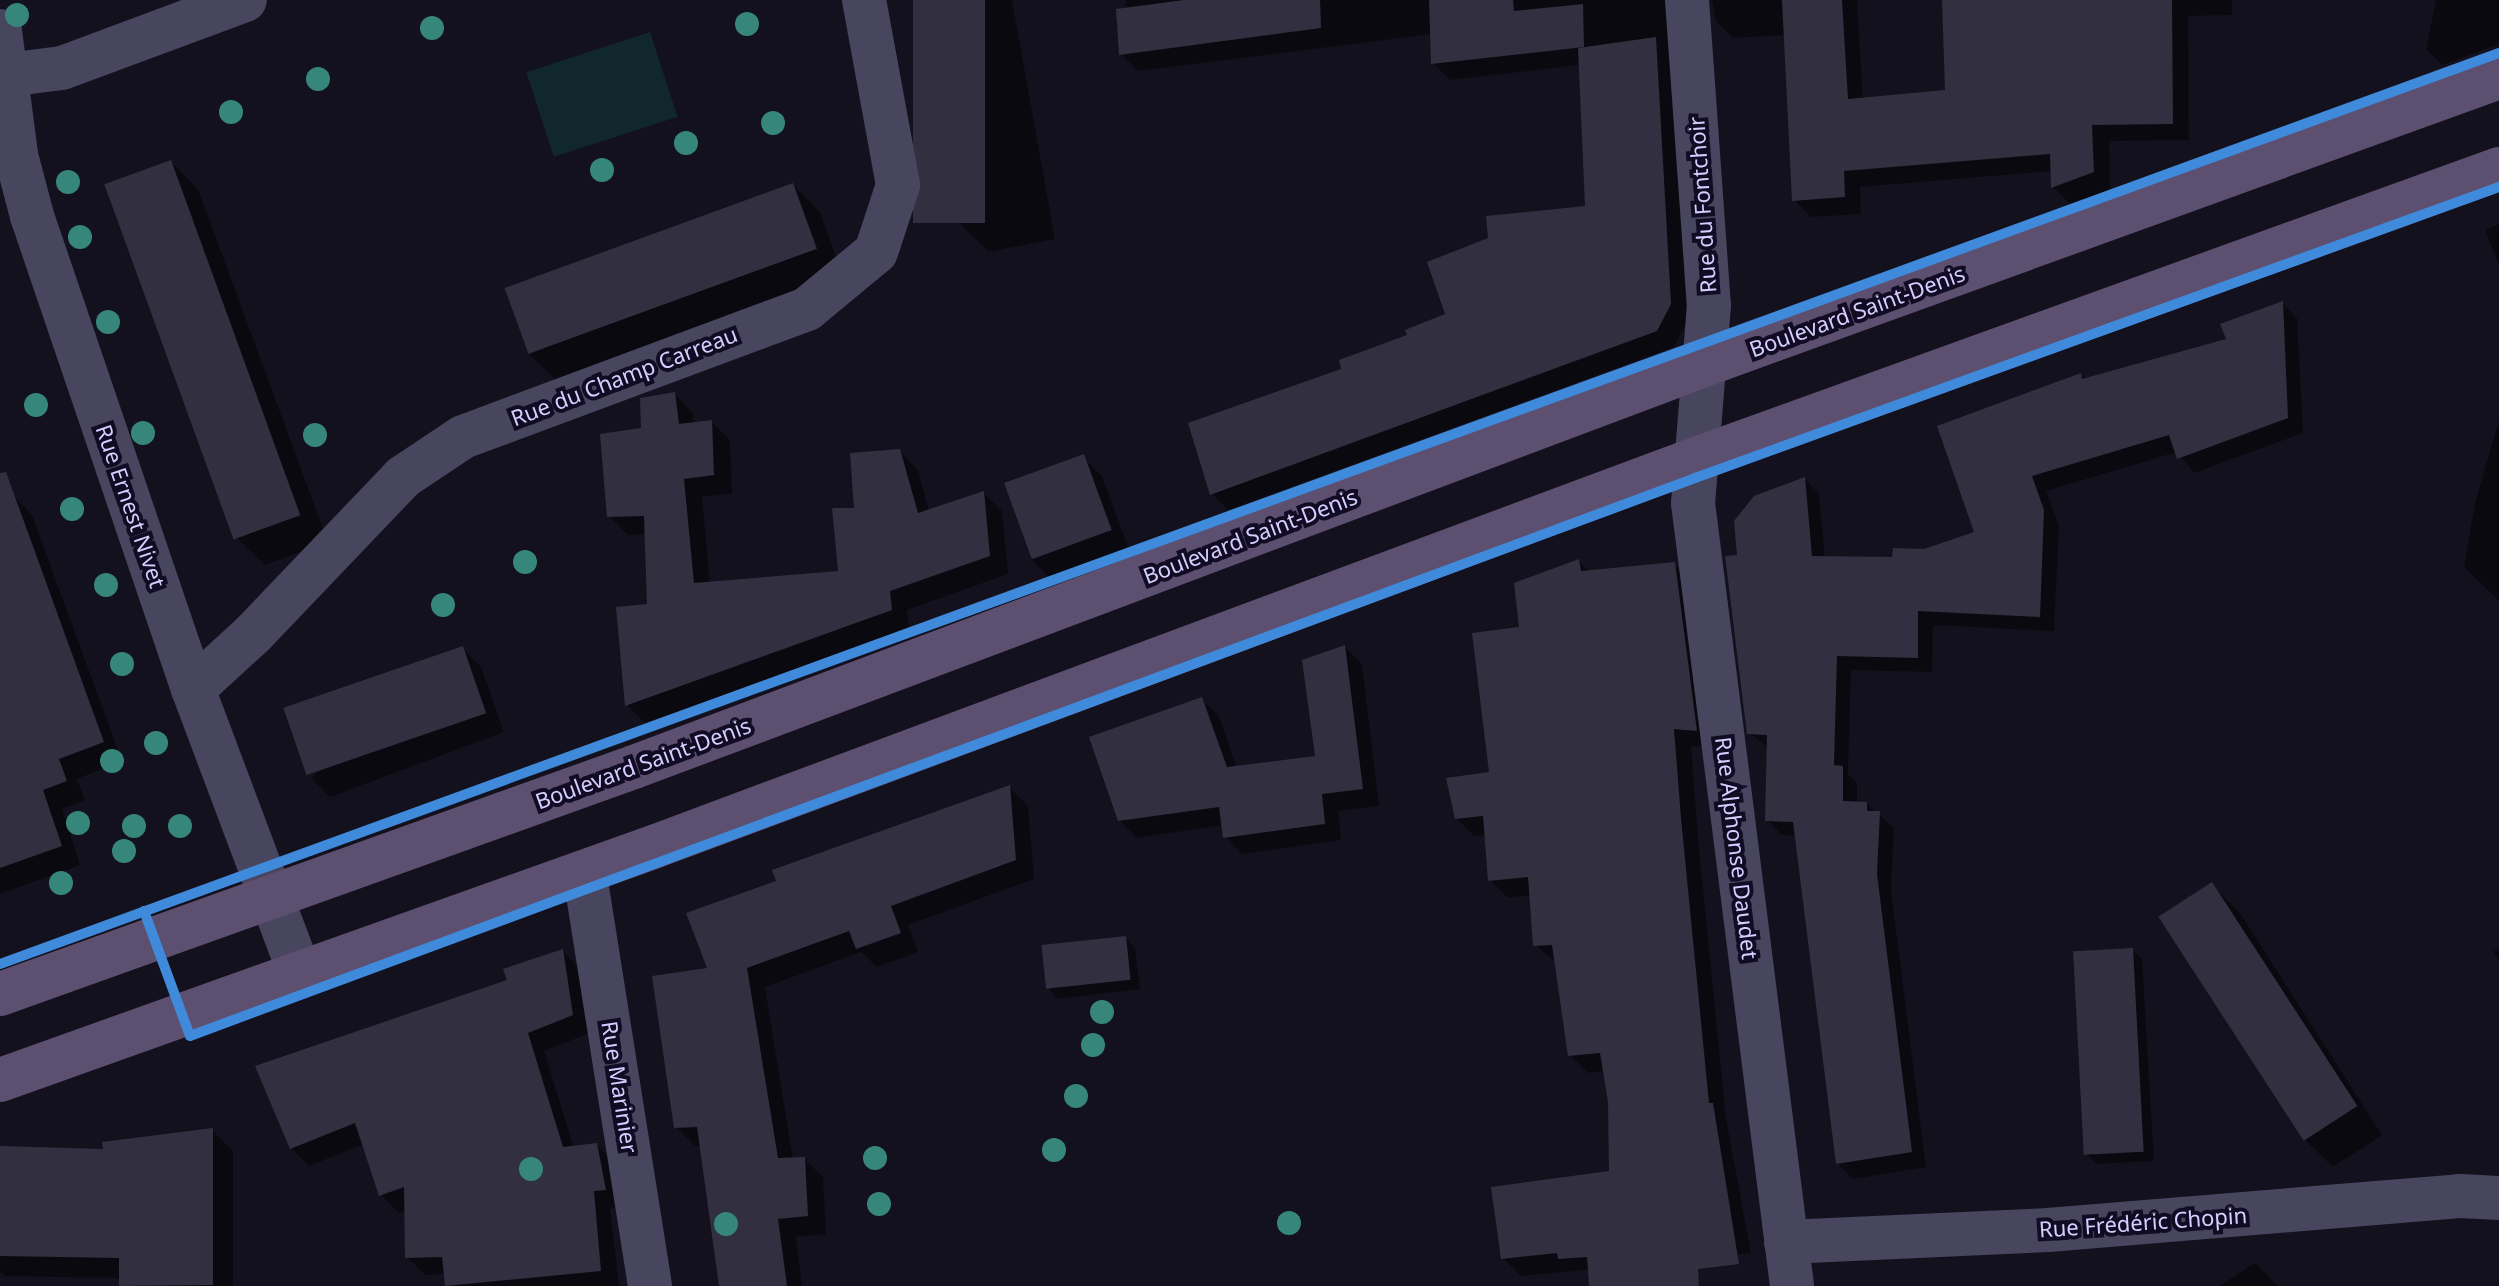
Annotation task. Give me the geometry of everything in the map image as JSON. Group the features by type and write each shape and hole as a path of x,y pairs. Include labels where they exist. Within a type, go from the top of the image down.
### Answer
{"main road":[{"name":"Boulevard Saint-Denis","path":"0,994 634,767 1704,365 2499,77"},
{"path":"0,1080 656,846 1696,459 2499,169"}],"street":[{"path":"0,8 1,0"},
{"path":"7,75 62,68 245,0"},
{"name":"Rue du Champ Carreau","path":"193,689 253,634 403,477 463,437 807,309 876,252 898,185 864,0"},
{"name":"Rue du Fontchoir","path":"1687,0 1709,305 1700,410"},
{"name":"Rue Ernest Nivet","path":"0,31 16,155 32,216 193,689 299,971"},
{"name":"Rue Alphonse Daudet","path":"1700,410 1693,503 1792,1286"},
{"name":"Rue Marinier","path":"587,888 650,1286"},
{"name":"Rue Frédéric Chopin","path":"1786,1242 2048,1230 2460,1196 2499,1198"}],"green space":[{"path":"650,32 678,117 554,157 526,72"}],"building":[{"path":"913,0 985,0 985,223 913,223"},
{"path":"1184,0 1320,0 1321,28 1119,55 1116,9"},
{"path":"1429,0 1513,0 1514,11 1583,4 1584,47 1431,64"},
{"path":"1782,0 1842,0 1848,99 1945,90 1942,0 2172,0 2173,124 2092,125 2094,172 2051,188 2050,154 1844,171 1845,197 1792,201"},
{"path":"1656,37 1671,304 1657,331 1210,495 1188,423 1341,369 1339,360 1407,335 1405,330 1445,314 1427,262 1488,238 1486,216 1585,206 1578,48"},
{"path":"171,160 300,515 234,539 104,184"},
{"path":"793,183 817,249 528,354 505,288"},
{"path":"2283,301 2288,418 2177,459 2169,435 2032,476 2044,510 2040,617 1918,611 1918,658 1837,656 1834,765 1843,766 1843,801 1867,802 1867,811 1880,811 1877,874 1912,1152 1836,1164 1793,822 1765,821 1767,735 1747,734 1725,556 1737,555 1734,521 1754,496 1805,477 1812,556 1892,557 1893,548 1924,549 1974,532 1937,426 2081,373 2082,379 2226,339 2220,324"},
{"path":"675,392 679,424 712,420 714,475 684,479 694,583 838,571 832,508 854,508 850,453 900,449 918,513 984,491 990,556 890,591 892,610 625,706 616,607 647,604 644,516 607,517 600,434 641,428 640,398"},
{"path":"1084,454 1112,530 1032,559 1004,483"},
{"path":"6,472 104,742 59,759 67,781 43,790 62,846 0,868 0,473"},
{"path":"1579,559 1581,571 1675,562 1697,731 1674,729 1681,818 1709,1103 1713,1103 1739,1264 1698,1269 1699,1286 1589,1286 1587,1257 1558,1259 1557,1253 1501,1259 1491,1187 1609,1171 1608,1102 1600,1053 1568,1056 1552,945 1533,946 1528,877 1488,881 1483,816 1455,819 1446,778 1489,772 1472,633 1519,627 1514,583"},
{"path":"1345,645 1363,789 1322,794 1325,824 1223,838 1219,807 1118,821 1089,737 1202,697 1227,767 1315,756 1302,660"},
{"path":"463,646 486,713 306,775 283,708"},
{"path":"1010,785 1016,860 891,906 901,933 856,949 849,931 747,968 778,1158 805,1157 808,1216 778,1219 787,1286 719,1286 697,1127 674,1128 652,976 707,968 686,913 776,881 772,870"},
{"path":"2212,882 2357,1106 2304,1141 2158,917"},
{"path":"1126,936 1131,980 1046,989 1041,945"},
{"path":"2133,948 2144,1152 2084,1155 2073,951"},
{"path":"563,949 573,1015 528,1033 563,1147 597,1143 606,1190 594,1191 601,1271 445,1286 442,1257 405,1258 404,1187 379,1196 355,1123 290,1149 255,1066 507,980 503,969"},
{"path":"213,1128 213,1285 119,1286 119,1258 0,1256 0,1146 103,1149 102,1142"}],"cycle path":[{"path":"0,964 2499,53"},
{"path":"144,911 190,1036 1695,478 2499,187"}]}
